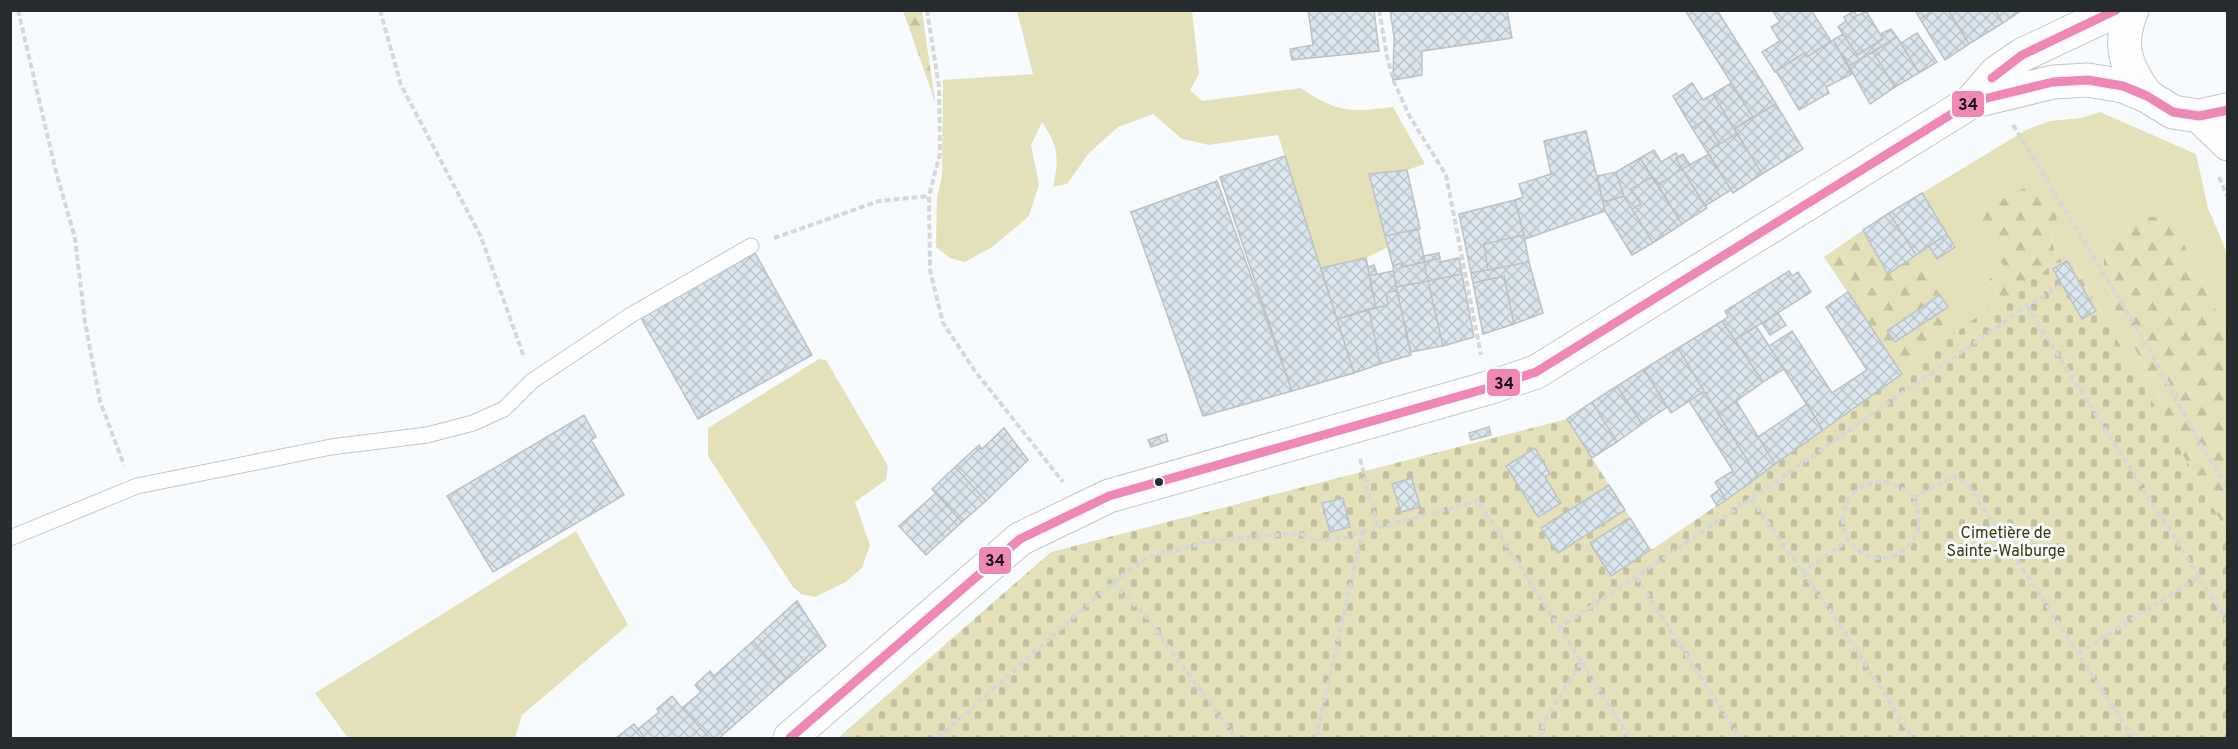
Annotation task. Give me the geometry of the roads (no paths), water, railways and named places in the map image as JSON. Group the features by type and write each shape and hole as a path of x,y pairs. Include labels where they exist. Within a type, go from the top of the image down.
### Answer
{"street":[{"path":"790,738 1020,539 1109,496 1488,388 1536,372 1971,102 1996,73 2022,55 2117,10"},
{"path":"2132,10 2126,24 2124,47 2132,75 2147,96"},
{"path":"1971,102 2053,82 2088,80 2123,86 2147,96 2173,112 2213,113 2228,144"}],"lane":[{"path":"10,538 137,486 331,447 427,435 473,423 504,409 532,381 631,315 751,246"}],"park label":[{"name":"Cimetière de Sainte-Walburge","path":"2006,541"}]}
